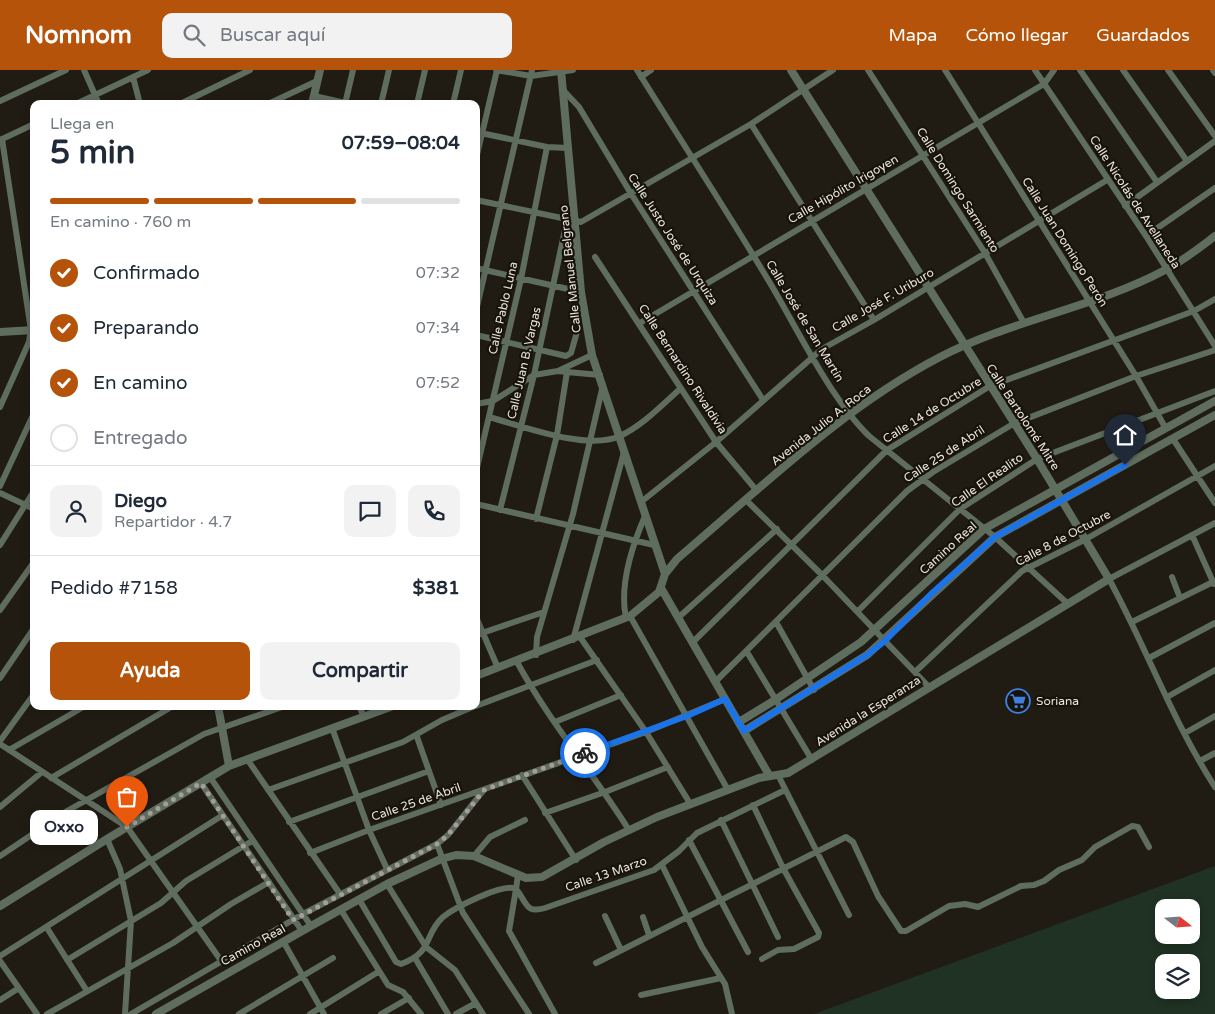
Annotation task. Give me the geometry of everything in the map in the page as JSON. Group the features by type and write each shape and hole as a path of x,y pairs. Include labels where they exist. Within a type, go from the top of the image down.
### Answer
{"street":[{"path":"0,101 66,70"},
{"path":"84,70 98,100"},
{"path":"84,100 148,70"},
{"path":"188,100 250,70"},
{"path":"313,100 320,70"},
{"path":"348,100 353,70"},
{"path":"382,100 389,70"},
{"path":"418,100 425,70"},
{"path":"454,100 461,70"},
{"path":"480,130 497,70 532,73 573,70"},
{"name":"Calle José de San Martín","path":"637,70 753,254 849,413 862,428 887,450 995,537 1067,603"},
{"path":"641,76 651,70"},
{"name":"Calle Bartolomé Mitre","path":"791,70 930,287 1013,424 1086,538 1132,622 1167,697 1215,788"},
{"path":"480,201 577,222 585,220 630,192 692,159 751,124 833,70"},
{"name":"Calle Domingo Sarmiento","path":"868,70 985,253 1024,323"},
{"name":"Calle Juan Domingo Perón","path":"945,70 1136,376 1165,427"},
{"name":"Calle Nicolás de Avellaneda","path":"1035,70 1146,236 1194,311 1215,348"},
{"name":"Calle Hipólito Irigoyen","path":"640,323 695,292 753,254 1044,84 1054,70"},
{"path":"1080,70 1157,182"},
{"path":"1123,70 1187,161"},
{"path":"1168,70 1215,136"},
{"name":"Calle Manuel Belgrano","path":"561,71 577,222 581,292 592,355 665,574"},
{"path":"480,293 532,73"},
{"path":"133,77 139,100"},
{"path":"277,100 317,81"},
{"name":"Calle Justo José de Urquiza","path":"564,91 579,107 630,192 762,400"},
{"path":"751,124 874,320"},
{"path":"30,126 1,140 30,318"},
{"path":"480,133 547,147 568,148"},
{"path":"1125,206 1215,141"},
{"name":"Calle Pablo Luna","path":"480,455 521,279 547,147"},
{"name":"Calle José F. Uriburo","path":"641,502 716,442 813,356 831,343 930,287 1107,180"},
{"path":"1146,236 1215,188"},
{"name":"Calle Juan B. Vargas","path":"500,510 534,375 567,220"},
{"name":"Avenida Julio A. Roca","path":"480,675 536,655 628,617 649,602 661,588 665,574 677,559 849,413 898,380 984,336 1088,301 1166,270 1215,236"},
{"name":"Calle Bernardino Rivaldivia","path":"595,256 716,442 756,491"},
{"path":"480,269 581,292"},
{"name":"Calle 14 de Octubre","path":"693,642 887,450 907,436 990,386 1194,311 1215,299"},
{"path":"0,332 30,330"},
{"path":"480,336 538,350 570,354 577,332"},
{"path":"0,407 30,338"},
{"name":"Calle 25 de Abril","path":"716,681 907,491 923,478 1013,424 1136,376 1215,348"},
{"path":"558,371 592,355"},
{"path":"480,403 493,401 534,375 558,371 600,375"},
{"path":"536,519 557,435 568,372"},
{"path":"536,655 535,647 569,527 603,384"},
{"path":"489,417 557,435 589,441 604,441 620,436 680,389"},
{"name":"Calle El Realito","path":"858,611 960,509 1009,476 1037,459 1215,391"},
{"name":"Camino Real","path":"739,722 808,679 876,630 984,529 1215,401"},
{"name":"Camino Real","path":"744,731 855,664 885,641 931,594 995,537 1215,415"},
{"path":"0,486 30,422"},
{"path":"1173,439 1215,503"},
{"path":"624,452 576,639 597,660 646,732 691,805"},
{"name":"Calle 8 de Octubre","path":"915,672 1010,581 1028,567 1086,538 1215,466"},
{"path":"0,493 30,507"},
{"path":"0,545 30,500"},
{"path":"746,500 858,611 929,687"},
{"path":"480,505 569,527 654,545"},
{"path":"645,516 636,540 624,589 623,605 628,617 687,716 728,790"},
{"name":"Avenida la Esperanza","path":"778,776 788,773 812,760 1067,603 1215,523"},
{"path":"679,617 777,530"},
{"path":"1132,622 1180,598 1214,584 1192,535"},
{"path":"0,610 30,568"},
{"path":"1172,577 1180,598"},
{"path":"661,588 770,775"},
{"path":"480,634 544,612"},
{"path":"776,622 814,690"},
{"path":"1149,658 1215,622"},
{"path":"480,624 498,668"},
{"path":"0,678 30,634"},
{"path":"747,652 812,760"},
{"path":"480,705 597,660"},
{"path":"517,662 530,686 578,756 606,792 629,830"},
{"path":"1167,697 1215,670"},
{"path":"555,722 621,695"},
{"name":"Calle 25 de Abril","path":"310,853 369,830 646,732 725,699"},
{"path":"30,700 0,742 9,750 127,827 151,860 172,894 222,962"},
{"path":"9,750 78,710"},
{"path":"51,778 166,710"},
{"path":"218,710 229,766"},
{"path":"0,856 86,800 204,734 273,710"},
{"path":"361,710 364,717"},
{"path":"0,906 229,766 382,710"},
{"path":"268,790 416,736 459,710"},
{"path":"1185,733 1215,716"},
{"path":"332,728 369,830 387,869"},
{"path":"416,736 441,805"},
{"path":"1200,761 1215,753"},
{"path":"247,759 340,894"},
{"path":"545,813 606,792 668,767"},
{"path":"289,822 429,771"},
{"path":"0,807 42,772"},
{"path":"522,775 576,860"},
{"path":"555,1014 509,931 518,875 534,879 542,877 629,830 770,775 778,776 849,915"},
{"path":"210,777 311,926"},
{"path":"201,783 302,931"},
{"name":"Camino Real","path":"131,1014 303,914 437,844 448,835 484,790"},
{"name":"Calle 13 Marzo","path":"516,889 532,910 545,908 662,865 697,833 785,790"},
{"path":"753,806 783,868 819,932 819,936 794,949 778,950 762,959"},
{"path":"0,956 224,815"},
{"path":"474,856 490,837 525,820"},
{"path":"721,820 750,884 778,937"},
{"path":"596,963 842,838 848,837 853,842 878,896 901,931 906,931 949,906 965,904 978,907 1021,886 1034,885 1059,870 1082,860 1095,847 1132,826 1138,827 1149,847"},
{"path":"107,839 122,878 131,921 125,1014"},
{"path":"689,840 748,952"},
{"path":"67,960 172,894 186,881 252,841"},
{"path":"437,844 460,906 529,1014"},
{"name":"Camino Real","path":"160,1013 283,941 387,884 441,859 456,854 474,856 518,875"},
{"path":"662,865 705,954 721,978 727,991 732,1014"},
{"path":"47,1014 197,927 268,882"},
{"path":"387,884 426,947 455,970 483,1014"},
{"path":"360,900 396,962 400,964 415,958 426,947 439,921 460,906 504,887 510,886 516,889"},
{"path":"341,910 378,972 388,985 402,991 421,1014"},
{"path":"605,916 622,950"},
{"path":"643,917 649,935"},
{"path":"47,928 86,991"},
{"path":"283,941 322,1011"},
{"path":"239,1014 333,958"},
{"path":"415,958 448,1014"},
{"path":"0,961 37,1014"},
{"path":"310,1014 322,1011 378,972"},
{"path":"641,995 721,978"},
{"path":"0,1000 19,988"},
{"path":"381,1014 408,998"},
{"path":"456,1014 476,1003"}],"green space":[{"path":"1215,866 1215,1014 814,1014"}],"way so far":[{"path":"127,827 201,783 293,920 437,844 448,835 484,790 585,753"}],"place":[{"name":"Soriana","path":"1018,701"},
{"name":"Oxxo","path":"127,827"}],"route":[{"path":"585,753 646,732 725,699 744,731 842,673 867,655 885,641 931,594 995,537 1125,465"}]}
